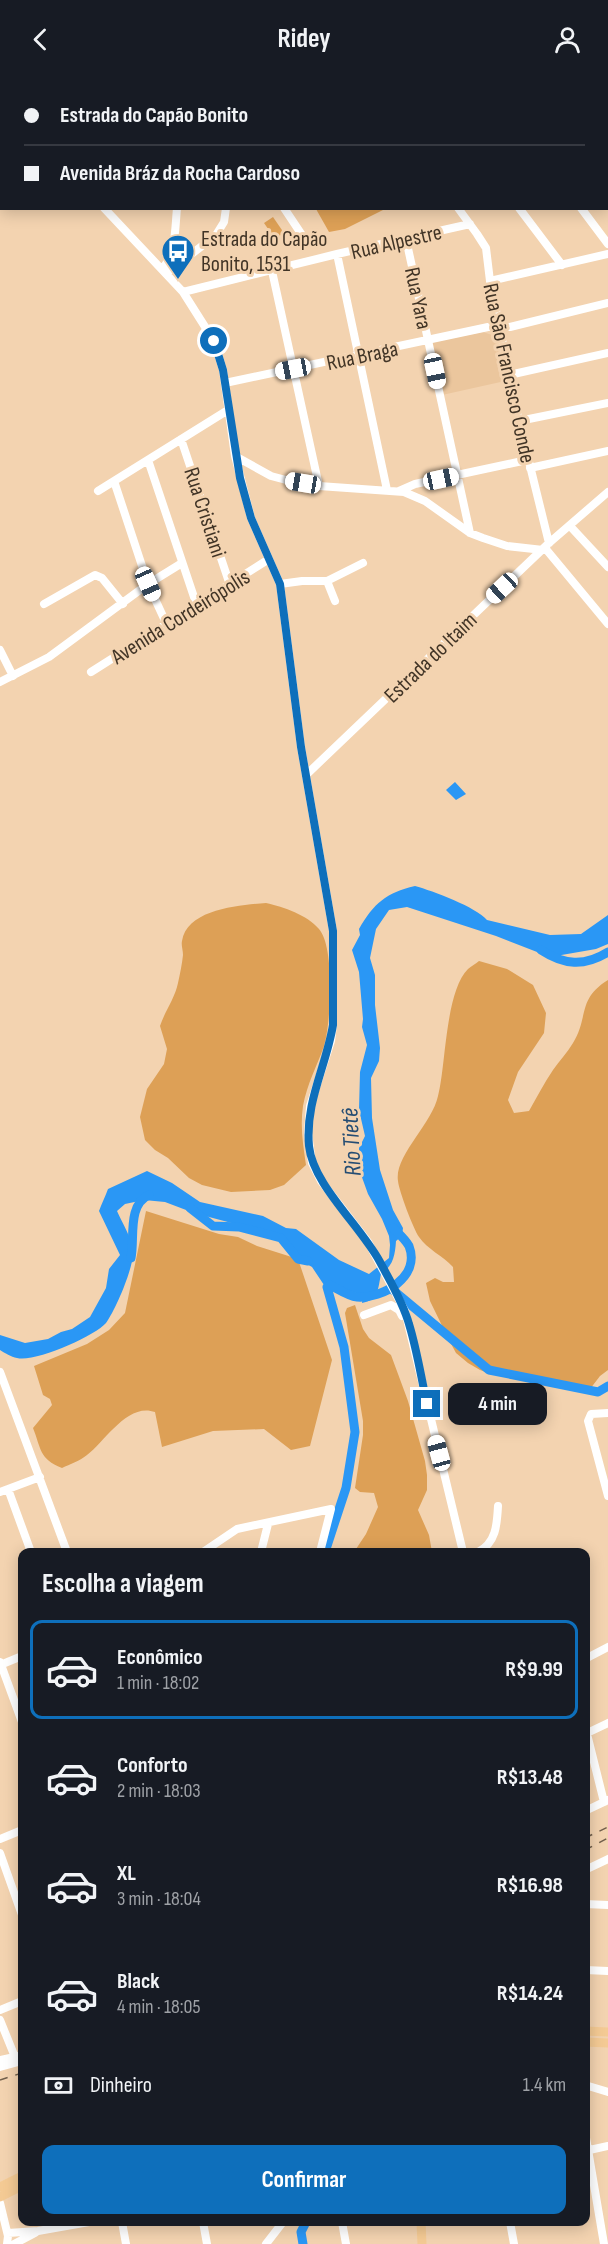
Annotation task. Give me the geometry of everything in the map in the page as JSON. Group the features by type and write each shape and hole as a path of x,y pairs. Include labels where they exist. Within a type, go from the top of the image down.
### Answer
{"main road":[{"path":"590,2031 608,2032"},
{"path":"590,2042 608,2043"},
{"path":"0,2187 18,2178"},
{"path":"0,2196 18,2188"},
{"path":"421,2226 422,2244"}],"street":[{"path":"106,210 183,292 214,341 220,355 235,456 251,518 280,584 306,775 333,931 333,1025 331,1041 310,1106 309,1147 312,1163 321,1181 358,1227 400,1300 409,1324 462,1548"},
{"path":"164,271 169,259 177,210"},
{"path":"164,271 216,235 224,222 226,210"},
{"path":"285,210 302,235"},
{"name":"Rua São Francisco Conde","path":"460,210 486,248 499,327 546,547"},
{"path":"521,210 562,265"},
{"path":"582,210 608,244"},
{"name":"Rua Alpestre","path":"183,292 470,224"},
{"name":"Rua Yara","path":"406,239 470,532"},
{"path":"337,254 387,490"},
{"path":"490,280 608,254"},
{"path":"272,271 319,486"},
{"name":"Rua Braga","path":"225,383 488,327 510,327 608,303"},
{"path":"509,375 608,353"},
{"path":"519,422 608,403"},
{"path":"98,491 228,410"},
{"name":"Rua Cristiani","path":"181,439 230,585"},
{"path":"399,491 415,484 608,451"},
{"path":"235,456 272,476 286,480 319,486 399,491 425,501 470,532 507,546 546,547 608,624"},
{"path":"148,460 197,606"},
{"path":"114,481 148,584 166,625"},
{"name":"Estrada do Itaim","path":"306,775 546,547 607,494"},
{"path":"570,526 608,567"},
{"name":"Avenida Cordeirópolis","path":"91,672 269,559"},
{"path":"0,682 49,657 148,584 182,563"},
{"path":"280,584 303,580 327,580 363,563"},
{"path":"44,604 95,575 102,578 123,604"},
{"path":"327,580 335,601"},
{"path":"0,650 13,676"},
{"path":"364,1315 391,1305 395,1306 399,1310 414,1348"},
{"path":"0,1372 66,1548"},
{"path":"608,1413 597,1412 589,1416 588,1421 608,1496"},
{"path":"29,1548 4,1491 40,1477"},
{"path":"483,1548 490,1543 495,1533 498,1506"},
{"path":"209,1548 237,1529 331,1509 321,1548"},
{"path":"262,1548 268,1524"},
{"path":"590,1656 608,1647"},
{"path":"18,1657 0,1664 18,1711"},
{"path":"590,1730 608,1723"},
{"path":"590,1745 606,1801 590,1809"},
{"path":"0,1839 18,1832"},
{"path":"0,1853 18,1904"},
{"path":"590,1868 608,1859"},
{"path":"590,1904 608,1905"},
{"path":"590,1970 608,1971"},
{"path":"0,2010 18,2003"},
{"path":"0,2020 18,2057"},
{"path":"0,2060 18,2059"},
{"path":"0,2067 18,2059"},
{"path":"590,2087 608,2092"},
{"path":"590,2149 608,2146"},
{"path":"590,2171 604,2244"},
{"path":"0,2203 8,2233 7,2244"},
{"path":"8,2233 67,2226"},
{"path":"123,2226 126,2244"},
{"path":"204,2226 207,2244"},
{"path":"266,2244 280,2226"},
{"path":"343,2226 346,2244"},
{"path":"511,2226 514,2244"},
{"path":"14,2244 39,2231"}],"shaded area":[{"path":"317,210 383,210 345,229 329,232"},
{"path":"273,217 284,233 275,239 264,223"},
{"path":"483,332 495,336 505,381 442,395 432,342"},
{"path":"266,903 288,909 302,916 319,929 324,938 328,952 330,986 328,1021 324,1046 303,1106 302,1128 306,1165 284,1185 270,1190 231,1192 202,1185 189,1178 168,1158 155,1150 145,1140 140,1117 147,1089 164,1064 167,1049 160,1026 177,989 183,955 182,941 186,930 204,915 229,907"},
{"path":"479,961 507,969 533,985 546,1013 544,1033 518,1072 508,1100 514,1113 529,1111 578,1034 592,994 608,980 608,1370 600,1376 587,1393 573,1387 514,1374 494,1375 480,1370 456,1353 430,1301 426,1283 435,1278 443,1282 454,1282 453,1267 419,1237 399,1186 398,1171 402,1161 429,1118 438,1096 447,1030 455,994 460,980 468,969"},
{"path":"146,1211 219,1234 238,1237 257,1246 298,1259 332,1360 310,1446 291,1450 264,1429 213,1431 162,1447 155,1412 145,1410 126,1418 94,1449 75,1462 62,1468 54,1465 45,1457 33,1428 52,1405 50,1399 43,1395 34,1366 87,1344 109,1330 125,1313"},
{"path":"355,1305 363,1329 369,1338 391,1355 408,1401 425,1461 427,1490 418,1510 429,1535 431,1548 357,1548 366,1534 378,1507 374,1493 360,1492 355,1488 363,1421 345,1313 347,1308"}],"water":[{"path":"455,782 466,794 456,800 446,790"},
{"name":"Rio Tietê","path":"415,886 464,905 487,920 550,935 581,934 608,915 608,944 596,949 550,957 496,936 407,907 389,910 376,929 370,958 375,975 375,1005 380,1048 379,1061 371,1078 372,1118 380,1170 393,1210 403,1228 402,1236 396,1241 393,1260 381,1274 375,1296 362,1303 363,1296 359,1294 332,1291 324,1285 312,1267 298,1259 290,1246 273,1234 194,1213 165,1202 144,1200 125,1204 117,1211 130,1238 133,1254 123,1290 106,1323 90,1335 50,1353 17,1358 0,1350 0,1335 25,1343 48,1339 72,1329 90,1317 106,1288 109,1269 120,1255 99,1211 100,1208 108,1189 147,1171 172,1183 200,1202 263,1216 286,1228 296,1229 339,1260 369,1274 389,1258 389,1236 368,1194 359,1169 359,1148 365,1136 359,1110 360,1072 367,1045 362,1027 359,972 352,950 360,935 359,929 370,912 388,896"}],"waterway":[{"name":"Rio Tietê","path":"541,950 558,959 574,962 591,960 608,952"},
{"name":"Rio Tietê","path":"131,1258 133,1223 137,1206 149,1195"},
{"name":"Rio Tietê","path":"190,1208 213,1226 239,1227 281,1238 298,1259 308,1261"},
{"name":"Rio Tietê","path":"330,1285 347,1294 367,1297 388,1290 397,1284 409,1267 411,1257 409,1246 393,1228"},
{"path":"326,1548 346,1488 355,1432 344,1347 327,1287"},
{"path":"394,1291 489,1370 598,1392 608,1386"},
{"path":"303,2244 301,2232 304,2226"}],"railway":[{"path":"590,1836 608,1827"},
{"path":"590,1847 608,1838"},
{"path":"0,2080 18,2074"}],"place":[{"name":"Estrada do Capão Bonito, 1531","path":"178,280"}],"route":[{"path":"214,341 223,370 240,478 251,518 280,584 301,747 333,931 333,1025 331,1041 313,1092 308,1119 312,1163 321,1181 358,1227 378,1259 405,1311 427,1404"}]}
